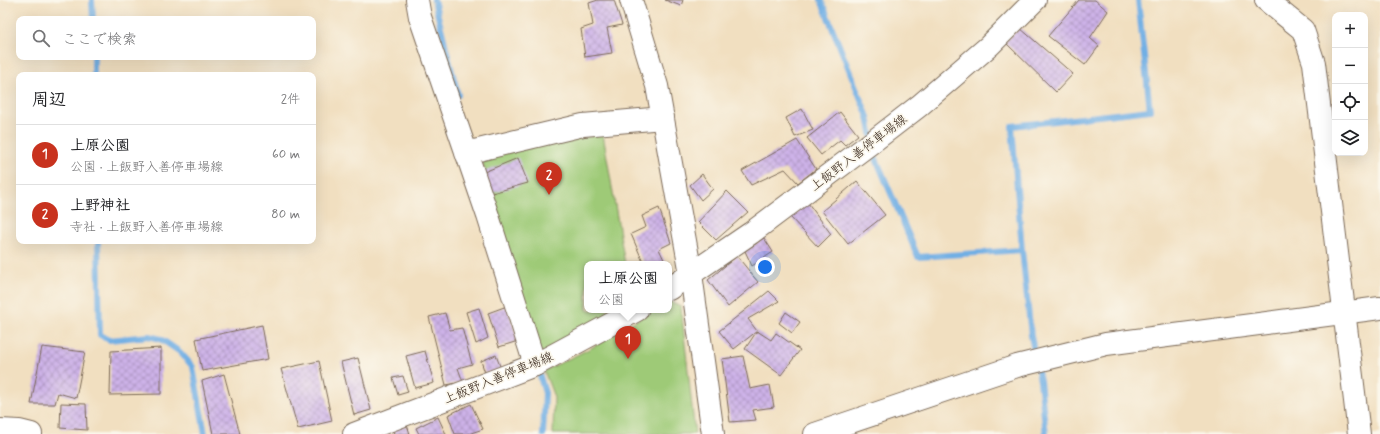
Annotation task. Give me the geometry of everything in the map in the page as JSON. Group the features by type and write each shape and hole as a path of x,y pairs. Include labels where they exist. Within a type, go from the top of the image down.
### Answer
{"street":[{"path":"417,0 420,17 488,216 535,365"},
{"path":"631,0 657,86 691,274 713,434"},
{"name":"上飯野入善停車場線","path":"672,287 750,233 919,106 989,46 1035,0"},
{"path":"1266,0 1303,30 1314,63 1359,434"},
{"path":"466,153 583,125 663,118"},
{"path":"815,434 1017,366 1106,344 1380,308"},
{"name":"上飯野入善停車場線","path":"354,434 535,365 631,313"},
{"path":"0,430 19,431 32,434"}],"green space":[{"path":"603,134 624,261 584,261 584,313 616,313 540,354 481,157"},
{"path":"672,302 681,307 695,434 553,434 554,397 544,371 593,347 648,313 672,313"}],"building":[{"path":"598,0 614,0 622,25 607,28 612,53 585,57 581,29 593,25 589,3"},
{"path":"665,0 683,0 681,6"},
{"path":"1079,0 1095,0 1108,11 1090,38 1099,46 1085,65 1048,36"},
{"path":"1020,28 1073,74 1056,92 1005,42"},
{"path":"802,109 813,130 795,137 786,118"},
{"path":"840,112 858,135 845,145 840,140 821,155 807,138"},
{"path":"797,140 816,169 798,183 785,169 751,185 742,171"},
{"path":"518,158 528,183 492,193 484,172"},
{"path":"702,174 713,189 701,200 690,185"},
{"path":"857,181 885,215 848,244 822,211"},
{"path":"727,191 748,212 716,240 698,222"},
{"path":"808,203 831,234 818,247 790,217"},
{"path":"659,208 671,243 659,249 665,261 643,261 631,234 646,227 642,216"},
{"path":"764,238 773,252 752,266 745,251"},
{"path":"737,256 758,282 728,307 708,280"},
{"path":"769,291 779,301 748,319 757,331 734,349 719,331"},
{"path":"507,306 518,341 499,347 488,313"},
{"path":"479,308 488,338 476,344 466,312"},
{"path":"786,312 800,322 792,333 779,323"},
{"path":"445,313 450,330 462,328 472,364 458,368 463,382 446,385 429,317"},
{"path":"262,325 268,359 202,371 196,339"},
{"path":"757,331 771,340 776,333 800,350 781,375 745,349"},
{"path":"42,347 85,352 76,398 58,393 55,404 31,404"},
{"path":"161,348 161,394 110,395 111,351"},
{"path":"425,351 434,383 415,388 406,356"},
{"path":"496,355 501,369 485,373 481,361"},
{"path":"743,356 750,389 770,385 774,407 753,410 756,420 730,422 722,359"},
{"path":"358,358 371,410 354,415 341,362"},
{"path":"319,361 332,421 298,429 281,369"},
{"path":"224,374 240,434 213,434 202,381"},
{"path":"403,376 408,392 398,395 393,378"},
{"path":"61,403 86,404 87,430 60,428"},
{"path":"471,404 483,429 468,434 455,434 448,415"},
{"path":"438,417 446,434 419,434 416,428"},
{"path":"407,425 410,434 394,434 393,430"}],"waterway":[{"path":"92,0 93,16"},
{"path":"434,0 458,95"},
{"path":"821,0 868,117 872,137"},
{"path":"1022,250 1012,126 1150,110 1138,0"},
{"path":"94,60 94,72"},
{"path":"873,146 874,154 918,257 1022,250 1031,336 1040,381 1046,434"},
{"path":"98,244 100,335 109,340 149,336 161,339 180,352 193,367 205,434"},
{"path":"537,367 545,393 543,434"}],"place":[{"name":"上野神社","path":"549,195"},
{"name":"上原公園","path":"628,359"}]}
